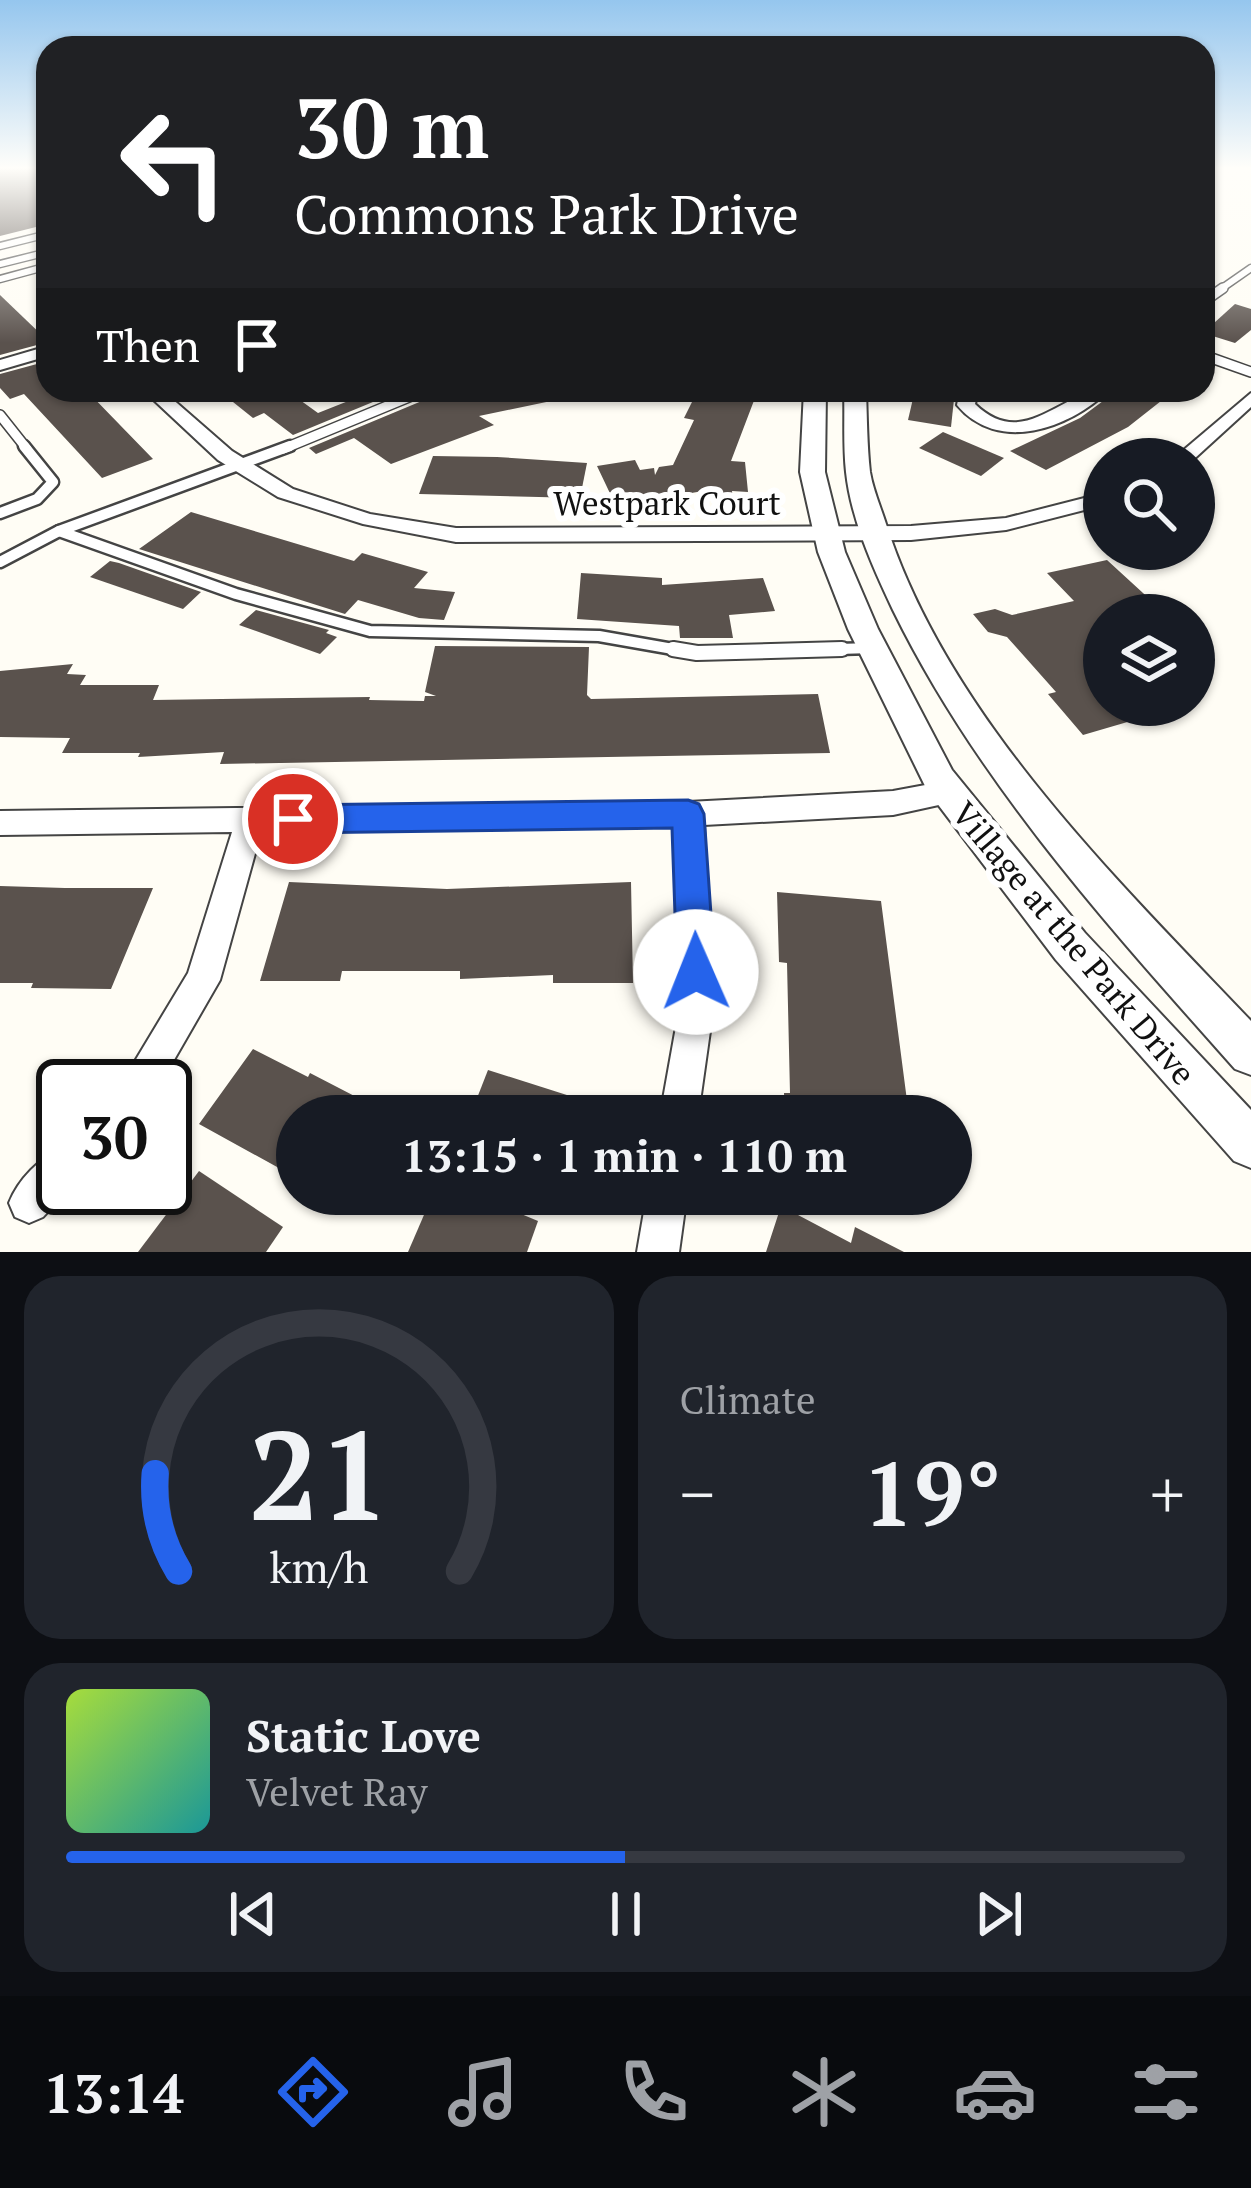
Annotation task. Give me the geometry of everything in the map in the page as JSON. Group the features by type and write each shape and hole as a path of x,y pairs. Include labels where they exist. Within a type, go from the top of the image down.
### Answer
{"street":[{"path":"0,365 36,354"},
{"path":"1206,438 1251,398"},
{"name":"Westpark Court","path":"166,402 238,466 327,507 387,524 456,535 872,535 1006,524 1083,504"},
{"name":"Village at the Park Drive","path":"814,402 817,503 826,535 845,590 947,793 1044,915 1251,1144"},
{"name":"Village at the Park Drive","path":"854,402 853,458 872,535 948,684 1023,792 1124,914 1251,1053"},
{"path":"970,402 970,412 1023,430 1083,402"},
{"path":"0,823 688,814 892,803 947,793"},
{"path":"683,1095 696,1010 688,814"},
{"path":"155,1059 203,980 250,820"},
{"path":"29,1203 36,1196"},
{"path":"658,1252 664,1215"}],"lane":[{"path":"0,246 36,237"},
{"path":"0,264 36,255"},
{"path":"1215,294 1251,268"},
{"path":"0,279 36,269"},
{"path":"1215,359 1251,372"},
{"path":"0,562 58,531 396,402"},
{"path":"0,415 53,482 37,499 0,513"},
{"path":"58,531 236,594 370,631 599,636 697,653 873,648"}],"building":[{"path":"0,226 36,226 36,227 0,236"},
{"path":"0,295 36,330 36,345 0,355"},
{"path":"1235,304 1251,309 1251,330 1235,343 1215,337 1215,322"},
{"path":"36,364 36,402 98,402 153,459 102,478 24,394 10,399 0,388 0,374"},
{"path":"233,402 303,402 318,413 346,402 373,402 293,435 264,413 253,418"},
{"path":"419,402 546,402 479,416 494,425 391,464 354,438 316,454 309,448"},
{"path":"692,402 753,402 731,461 745,462 748,492 732,491 733,499 703,499 703,491 616,506 597,466 635,460 640,470 654,468 655,475 659,467 673,465 694,420 684,418"},
{"path":"912,402 954,402 951,427 908,420"},
{"path":"1102,402 1160,402 1107,438 1083,438 1083,451 1046,470 1010,451 1080,418"},
{"path":"943,432 1004,458 981,476 919,448"},
{"path":"433,456 587,463 580,498 419,494"},
{"path":"191,512 354,561 362,553 428,572 414,588 455,592 444,620 419,618 358,600 345,614 139,549"},
{"path":"110,561 201,592 183,609 90,577"},
{"path":"1083,565 1083,570 1118,570 1144,594 1083,594 1083,726 1114,726 1083,735 1048,694 1056,692 1007,637 988,632 973,614 995,609 1012,615 1074,601 1047,573"},
{"path":"581,573 662,578 662,585 763,578 775,611 729,615 733,638 680,638 679,626 577,619"},
{"path":"256,610 329,630 326,633 337,637 320,654 239,625"},
{"path":"435,646 589,647 587,695 591,699 818,694 830,753 220,764 224,752 138,757 140,753 62,753 70,738 0,737 0,671 73,664 67,674 86,675 80,685 159,685 153,700 370,697 424,701 425,696 436,696 425,692"},
{"path":"289,882 447,889 631,882 633,983 553,983 553,975 460,979 460,971 342,971 340,981 260,981"},
{"path":"0,886 153,888 111,989 31,988 33,983 0,983"},
{"path":"777,892 881,901 906,1095 784,1095 790,1093 787,963 779,962"},
{"path":"253,1049 352,1095 276,1095 276,1166 199,1124"},
{"path":"488,1070 567,1095 478,1095"},
{"path":"199,1171 283,1227 266,1252 138,1252 166,1215 192,1215 192,1180"},
{"path":"424,1215 524,1215 538,1221 527,1252 408,1252"},
{"path":"778,1215 798,1215 851,1243 855,1227 904,1252 766,1252"}],"route":[{"path":"293,819 688,814 696,972"}]}
